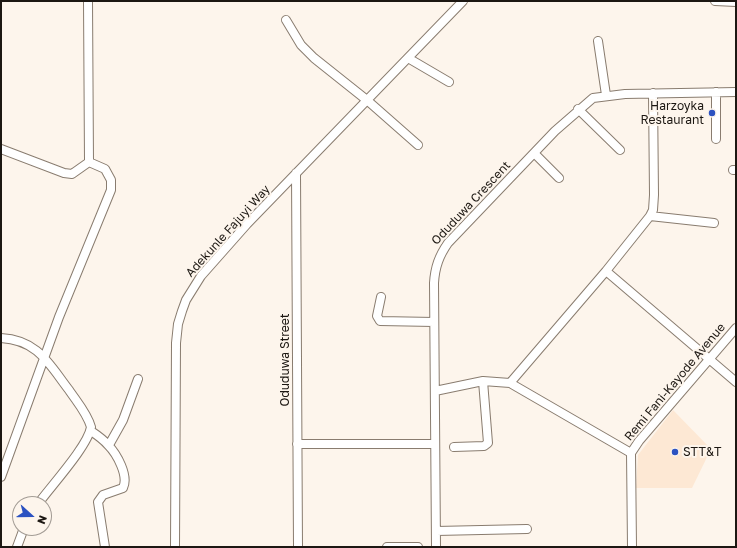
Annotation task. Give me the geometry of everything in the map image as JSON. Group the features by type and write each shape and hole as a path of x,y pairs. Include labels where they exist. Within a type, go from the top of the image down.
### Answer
{"street":[{"path":"88,1 89,162"},
{"name":"Adekunle Fajuyi Way","path":"175,547 176,343 178,324 186,300 201,276 247,224 463,1"},
{"path":"716,1 736,2"},
{"path":"286,20 301,45 314,58 368,100 418,145"},
{"path":"598,41 606,95"},
{"path":"408,58 449,82"},
{"path":"716,92 716,139"},
{"name":"Oduduwa Crescent","path":"436,547 434,282 435,269 439,257 448,243 578,109 593,98 606,95 653,93 736,92"},
{"path":"510,384 606,271 650,216 653,210 653,93"},
{"path":"578,109 620,150"},
{"path":"1,149 64,173 72,174 89,162"},
{"path":"534,153 559,178"},
{"path":"1,477 75,274 111,190 111,180 105,169 89,162"},
{"name":"Oduduwa Street","path":"296,173 298,547"},
{"path":"650,216 714,224"},
{"path":"606,271 736,382"},
{"path":"381,297 377,316 380,321 434,322"},
{"name":"Remi Fani-Kayode Avenue","path":"632,547 631,452 709,358 736,328"},
{"path":"1,338 22,342 45,356 85,412 89,420 91,431 109,445 117,458 125,478 125,484 123,488 103,495 98,500 105,547"},
{"path":"109,445 123,420 138,379"},
{"path":"454,447 484,446 488,443 483,381"},
{"path":"435,391 483,381 510,384 631,452"},
{"path":"44,496 79,450 91,431"},
{"path":"297,444 435,444"},
{"path":"436,531 527,529"},
{"path":"17,547 21,536"},
{"path":"387,547 418,547"}],"shaded area":[{"name":"STT&T","path":"673,410 711,449 692,488 636,488 638,455"}],"place":[{"name":"Harzoyka Restaurant","path":"712,113"},
{"name":"STT&T","path":"675,452"}]}
